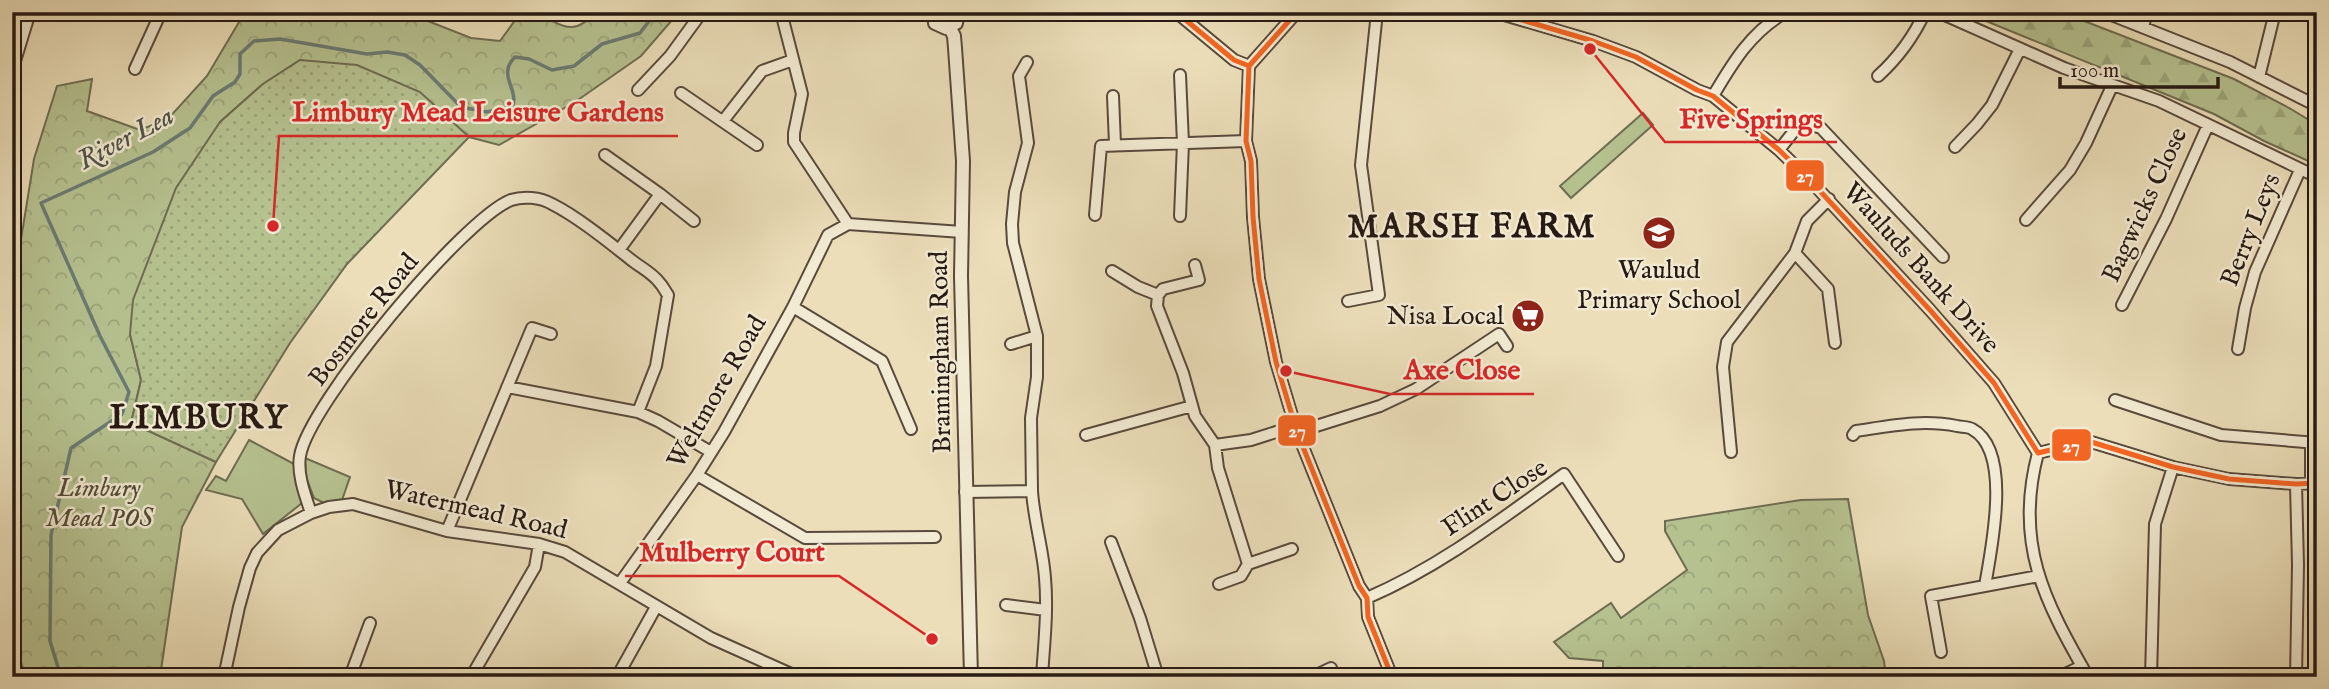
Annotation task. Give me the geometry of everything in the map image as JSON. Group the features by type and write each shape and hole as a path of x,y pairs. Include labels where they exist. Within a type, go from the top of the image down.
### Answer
{"street":[{"path":"12,71 30,12"},
{"path":"135,69 161,12"},
{"path":"638,90 670,56 702,12"},
{"path":"781,12 803,99 794,142 848,224 962,232"},
{"path":"934,12 938,26 950,28 958,20 958,12"},
{"path":"1176,12 1234,60 1249,66"},
{"path":"1297,12 1249,66 1246,141 1251,161 1259,279 1276,362 1296,429 1359,586 1367,598 1368,617 1392,677"},
{"path":"1348,301 1379,295 1361,165 1377,12"},
{"name":"Wauluds Bank Drive","path":"1494,12 1596,42 1636,57 1696,90 1713,96 1779,150 1829,199 1994,383 2038,453"},
{"path":"1713,96 1737,55 1752,37 1786,12"},
{"path":"1878,76 1899,57 1926,12"},
{"path":"1938,12 2020,49 2112,86 2158,101 2317,177"},
{"path":"2104,12 2230,62 2317,106"},
{"path":"2143,27 2147,12"},
{"path":"2259,77 2275,12"},
{"name":"Bramingham Road","path":"950,28 954,36 963,161 965,492 971,677"},
{"path":"1955,147 1992,105 2020,49"},
{"path":"723,121 762,71 793,60"},
{"path":"1027,62 1019,76 1028,143 1015,192 1012,224 1013,243 1037,336 1037,377 1031,418 1032,491 1033,514 1045,577 1042,677"},
{"path":"1180,75 1183,143 1180,216"},
{"path":"2025,220 2070,170 2092,131 2112,86"},
{"path":"681,93 757,145"},
{"path":"1113,96 1115,144"},
{"path":"1779,150 1794,131 1810,124 1821,128 1943,257"},
{"name":"Bagwicks Close","path":"2122,305 2166,219 2208,125"},
{"path":"1095,215 1101,146 1246,141"},
{"path":"605,155 694,220"},
{"name":"Berry Leys","path":"2238,349 2255,272 2300,170"},
{"path":"619,250 660,194"},
{"name":"Bosmore Road","path":"311,513 301,478 300,455 306,437 319,415 361,353 407,294 481,220 511,200 533,197 551,203 659,281 668,295 656,366 638,412"},
{"path":"1731,452 1723,367 1727,342 1795,253 1807,221 1829,199"},
{"name":"Weltmore Road","path":"620,583 697,475 724,432 793,307 828,235 848,224"},
{"path":"1795,253 1828,289 1835,343"},
{"path":"1195,265 1199,280 1163,289 1158,295 1157,306 1183,373 1192,406 1215,445 1218,468 1248,564"},
{"path":"1112,271 1138,287 1158,295"},
{"path":"793,307 882,361 911,429"},
{"path":"447,531 532,328 551,334"},
{"path":"1215,445 1251,440 1380,406 1416,389 1499,334 1507,346"},
{"path":"1011,344 1037,336"},
{"path":"508,387 638,412 711,452"},
{"path":"2088,677 2059,624 2039,576 2029,536 2029,490 2038,453 2088,441 2173,467 2229,479 2314,483 2314,443 2221,435 2115,400"},
{"path":"1086,435 1192,406"},
{"path":"1853,435 1856,431 1913,422 1938,422 1973,429 1991,449 1996,475 1994,525 1985,586"},
{"path":"2151,677 2155,524 2173,467"},
{"name":"Flint Close","path":"1367,598 1403,582 1448,556 1564,474 1618,556"},
{"path":"697,475 805,538 934,537"},
{"path":"2296,484 2296,677"},
{"path":"965,492 1032,491"},
{"name":"Watermead Road","path":"224,677 239,607 257,553 278,530 311,513 353,504 447,531 540,544 565,552 711,638 798,677"},
{"path":"1111,542 1140,618 1158,677"},
{"path":"471,677 535,567 540,544"},
{"path":"1219,584 1241,576 1248,564 1292,549"},
{"path":"1941,652 1931,596 2039,576"},
{"path":"1006,605 1046,610"},
{"path":"617,677 656,607"},
{"path":"350,677 370,623"},
{"path":"762,677 769,664"},
{"path":"2059,677 2082,666"},
{"path":"1312,677 1331,668"}],"green space":[{"name":"Limbury Mead POS","path":"245,12 405,12 471,38 500,41 521,12 533,13 568,27 585,22 596,12 679,12 641,56 575,102 499,145 469,137 419,92 300,60 263,84 220,122 130,334 141,380 131,423 216,462 182,527 160,677 31,677 22,666 12,629 12,295 34,159 57,86 92,79 87,111 140,130 168,119 207,76"},
{"path":"1964,12 2061,12 2234,79 2317,125 2317,165 2214,114"},
{"path":"300,60 357,65 420,92 469,137 347,264 290,343 216,462 131,423 141,380 130,334 133,300 176,188 220,122 263,84"},
{"path":"1643,113 1653,125 1571,198 1560,186"},
{"path":"249,440 294,464 302,503 263,534 242,499 206,490 216,476 226,481"},
{"path":"305,458 350,477 342,500 324,503 314,498 306,477"},
{"path":"1848,499 1868,615 1884,661 1886,677 1603,677 1603,661 1569,658 1554,642 1611,603 1621,618 1687,570 1665,531 1665,521 1801,500"}],"waterway":[{"name":"River Lea","path":"61,677 50,641 51,535 71,448 122,414 129,392 100,336 41,203 153,152 190,128 213,96 235,82 240,74 240,54 254,41 280,39 367,54 387,52 405,55 420,65 461,107 487,112 513,106 508,70 515,57 529,59 552,70 574,66 602,44 640,33 656,12"}],"transit line":[{"name":"27","path":"1176,12 1234,60 1249,66"},
{"name":"27","path":"1249,66 1297,12"},
{"name":"27","path":"1495,12 1593,41 1636,57 1713,96 1779,150 1807,177 1930,310 1994,383 2038,453 2088,441 2173,467 2229,479 2317,483"},
{"name":"27","path":"1249,66 1246,141 1251,161 1259,279 1276,362 1297,432 1359,586 1367,598 1368,617 1392,677"}],"place":[{"name":"Five Springs","path":"1590,49"},
{"name":"Limbury Mead Leisure Gardens","path":"273,226"},
{"name":"Waulud Primary School","path":"1659,233"},
{"name":"Nisa Local","path":"1528,316"},
{"name":"Axe Close","path":"1286,371"},
{"name":"Mulberry Court","path":"932,639"}],"district":[{"name":"MARSH FARM","path":"1472,228"},
{"name":"LIMBURY","path":"199,419"}]}
